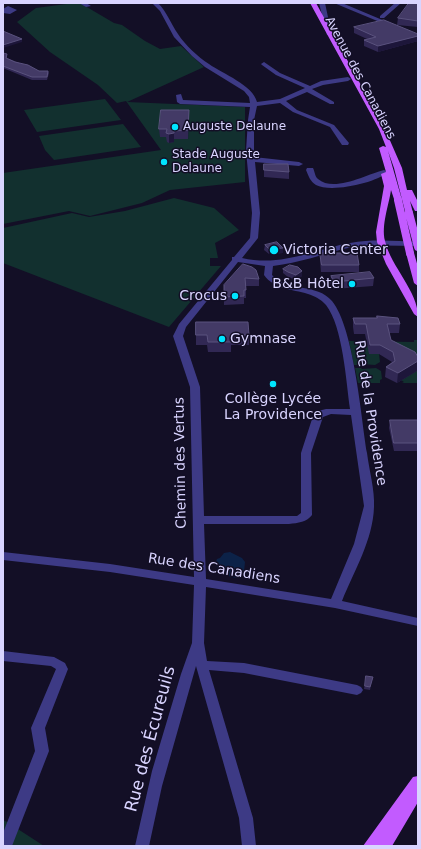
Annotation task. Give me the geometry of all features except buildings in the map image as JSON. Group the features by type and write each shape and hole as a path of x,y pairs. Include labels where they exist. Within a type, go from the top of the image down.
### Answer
{"main road":[{"name":"Avenue des Canadiens","path":"306,3 380,140 391,171 418,283"},
{"name":"Avenue des Canadiens","path":"313,3 382,129 398,168 418,248"},
{"path":"380,140 378,143 388,186 380,232 382,242 390,264 418,314"},
{"path":"398,168 418,209"},
{"path":"370,846 418,781"},
{"path":"384,846 418,790"}],"street":[{"path":"155,3 162,10 176,36 207,66 246,90 252,96 254,105"},
{"path":"323,3 330,35"},
{"path":"337,3 382,19 389,24"},
{"path":"349,3 358,10"},
{"path":"382,19 398,3"},
{"path":"264,64 278,74 332,102"},
{"path":"179,95 180,102 254,105 281,101 321,83 348,79"},
{"path":"281,101 295,111 332,126 345,143"},
{"name":"Chemin des Vertus","path":"249,846 246,818 202,666 198,643 200,582 195,387 178,336 182,326 235,259 254,238 256,232 250,120 254,105"},
{"path":"251,159 303,168 314,182 334,187 384,172"},
{"path":"235,259 251,263 269,264 284,262 341,247 382,242 418,240"},
{"path":"398,242 418,244"},
{"name":"Rue de la Providence","path":"269,264 268,275 274,281 317,294 324,298 329,303 344,337 369,506 368,520 364,533 336,604"},
{"path":"198,520 289,520 300,519 307,515 306,453 318,416 322,413 328,412 356,412"},
{"name":"Rue des Canadiens","path":"3,556 110,568 200,582 336,604 418,622"},
{"name":"Rue des Écureuils","path":"142,846 146,822 164,753 190,663 198,643"},
{"path":"3,656 54,662 61,666 62,669 38,728 42,751 5,846"},
{"path":"202,666 215,665 244,668 357,690"}],"green space":[{"name":"Stade Auguste Delaune","path":"80,3 114,23 122,25 145,41 160,49 181,46 204,67 127,102 245,107 245,182 170,190 142,203 90,216 69,211 3,224 3,173 161,150 126,101 117,103 98,85 50,52 17,22 36,8"},
{"path":"105,99 121,120 37,132 24,110"},
{"path":"123,124 141,147 54,160 45,150 39,136"},
{"path":"174,198 214,208 239,230 215,243 218,258 210,258 210,266 221,266 169,327 3,263 3,228 72,213 89,217 125,211"},
{"path":"414,340 418,340 418,367 379,354 380,362 375,365 354,365 349,341 414,342"},
{"path":"418,367 418,383 402,383 404,382 401,380 415,372"},
{"path":"355,368 376,368 381,371 382,379 380,380 380,383 358,383"},
{"path":"3,820 7,822 44,846 3,846"}],"water":[{"path":"230,552 242,558 245,562 244,572 237,578 221,572 216,563 217,559 224,553"}],"place":[{"name":"Auguste Delaune","path":"175,127"},
{"name":"Stade Auguste Delaune","path":"164,162"},
{"name":"Victoria Center","path":"274,250"},
{"name":"B&B Hôtel","path":"352,284"},
{"name":"Crocus","path":"235,296"},
{"name":"Gymnase","path":"222,339"},
{"name":"Collège Lycée La Providence","path":"273,384"}]}
